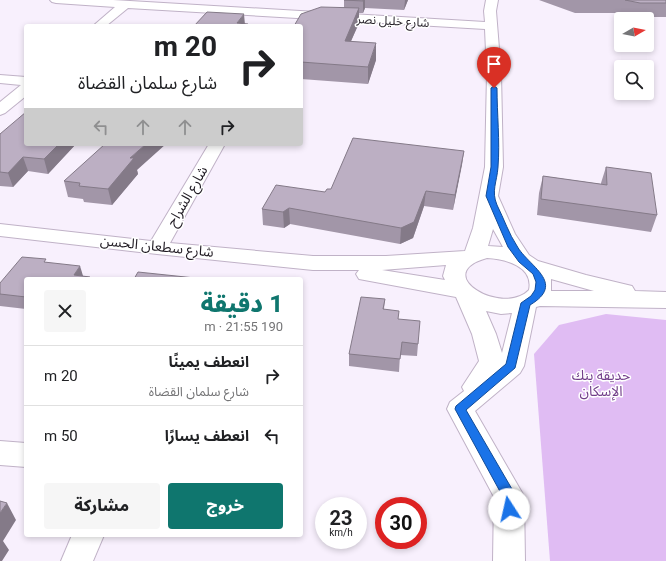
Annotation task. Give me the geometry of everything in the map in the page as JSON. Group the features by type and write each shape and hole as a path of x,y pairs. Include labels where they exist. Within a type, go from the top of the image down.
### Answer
{"street":[{"name":"شارع خليل نصر","path":"56,0 491,26"},
{"path":"470,255 489,196 494,167 494,74 490,11 492,0"},
{"path":"101,24 124,5"},
{"path":"287,24 293,14"},
{"path":"0,79 24,81"},
{"path":"0,110 24,90"},
{"name":"شارع الشراح","path":"157,248 216,146"},
{"path":"460,409 511,366 530,301 540,290 541,282 537,273 525,262 505,234 489,196"},
{"name":"شارع سطعان الحسن","path":"0,230 157,248 313,262 393,263 470,255"},
{"path":"460,409 492,362 484,334 464,293 455,280 454,272 457,264 470,255 498,252 582,281 660,300"},
{"name":"شارع سطعان الحسن","path":"313,262 464,293"},
{"path":"464,293 481,303 512,307 530,301 660,300"},
{"path":"460,409 509,496 510,561"},
{"path":"0,453 24,456"},
{"path":"77,561 87,537"}],"green space":[{"name":"حديقة بنك الإسكان","path":"606,314 666,320 666,561 550,561 534,354 559,325"}],"building":[{"path":"625,0 666,0 666,3 640,3"},
{"path":"321,7 359,8 345,41 376,43 368,67 303,62 303,24 295,24 301,14"},
{"path":"207,12 244,14 237,23 248,24 196,24"},
{"path":"24,114 24,146 57,146 44,159 23,157 8,173 0,172 0,134"},
{"path":"353,138 464,151 455,195 426,191 414,222 401,228 289,208 283,212 262,209 276,185 325,192 327,189 331,189"},
{"path":"103,146 144,146 130,158 134,158 108,189 79,186 80,183 64,181"},
{"path":"606,167 651,173 657,215 541,199 543,176 607,185"},
{"path":"22,257 46,259 44,262 80,266 74,275 90,277 24,277 24,297 0,294 0,283"},
{"path":"138,272 186,277 135,277"},
{"path":"361,297 385,299 383,309 399,311 398,319 420,321 418,344 402,342 400,359 349,354"},
{"path":"0,501 7,503 0,513"}],"route":[{"path":"494,88 494,167 489,196 512,247 522,260 529,264 537,273 541,282 540,290 534,298 526,303 511,366 460,409 509,496 509,509"}]}
